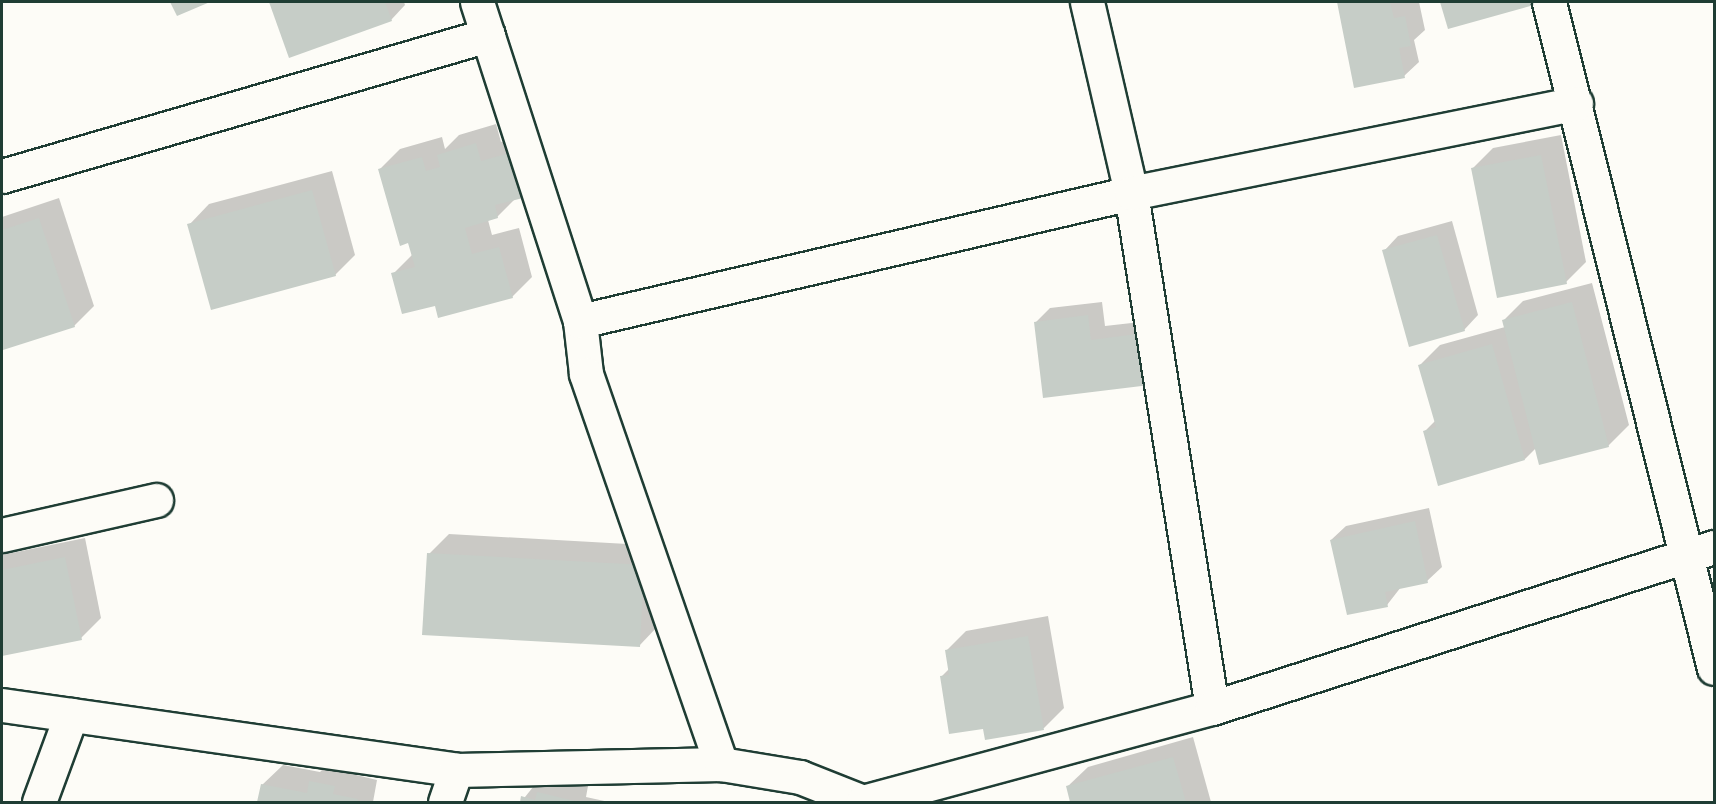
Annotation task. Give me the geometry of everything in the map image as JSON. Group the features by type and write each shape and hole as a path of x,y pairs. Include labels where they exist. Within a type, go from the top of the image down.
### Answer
{"street":[{"path":"477,2 580,321 586,374 721,764"},
{"path":"1088,2 1131,193 1212,708"},
{"path":"1549,2 1702,551 1714,668"},
{"path":"2,176 488,35"},
{"path":"580,321 1131,193 1576,103"},
{"path":"2,535 156,500"},
{"path":"2,705 456,771 721,764 800,777 863,802 1212,708 1702,551"},
{"path":"39,802 71,715"},
{"path":"445,802 456,771"}],"building":[{"path":"170,2 210,2 177,16"},
{"path":"269,2 385,2 392,21 289,58"},
{"path":"1337,2 1390,2 1394,18 1405,16 1411,46 1399,48 1405,78 1354,88"},
{"path":"1440,2 1545,2 1448,29"},
{"path":"476,143 481,161 510,153 523,198 495,205 498,218 465,228 472,254 499,247 513,298 438,318 435,306 402,314 391,273 415,267 408,243 400,246 378,169 422,157 426,171 440,167 437,155"},
{"path":"1541,155 1567,284 1497,298 1471,168"},
{"path":"312,190 336,276 211,310 187,224"},
{"path":"39,218 75,327 3,350 2,230"},
{"path":"1437,235 1465,331 1409,347 1382,250"},
{"path":"1572,302 1609,447 1539,465 1502,320"},
{"path":"1088,315 1091,340 1152,332 1158,384 1043,398 1034,322"},
{"path":"1492,344 1525,460 1438,486 1423,431 1436,427 1418,365"},
{"path":"1415,521 1428,583 1385,592 1388,607 1347,615 1330,540"},
{"path":"427,553 644,565 640,647 422,635"},
{"path":"65,557 82,640 2,656 2,570"},
{"path":"1028,636 1044,730 985,740 983,729 949,734 940,676 949,675 945,650"},
{"path":"1173,757 1186,802 1070,802 1066,786"},
{"path":"309,781 335,786 333,794 358,799 357,802 257,802 261,784 307,793"},
{"path":"537,792 575,801 520,802 521,796 535,800"}]}
